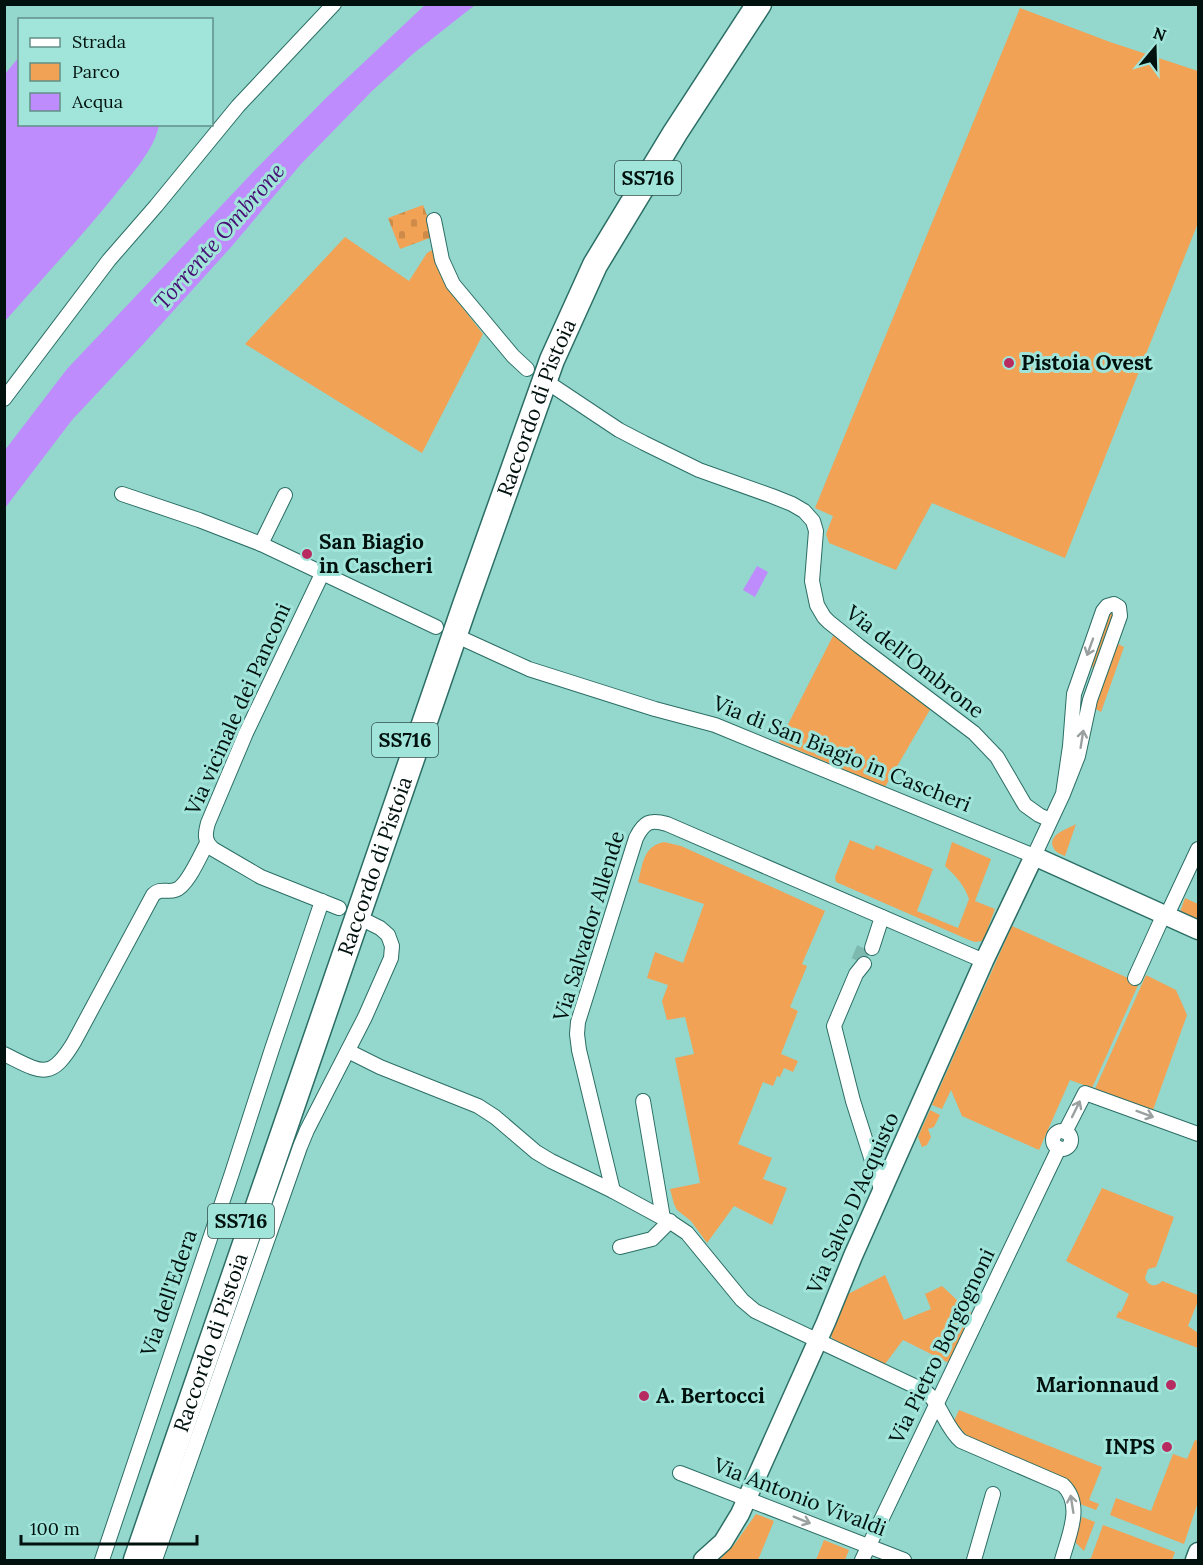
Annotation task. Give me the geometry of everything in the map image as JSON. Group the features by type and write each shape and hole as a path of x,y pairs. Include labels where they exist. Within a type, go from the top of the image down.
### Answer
{"highway":[{"name":"Raccordo di Pistoia","path":"122,1560 540,353 585,257 741,4"},
{"name":"Raccordo di Pistoia","path":"136,1560 457,627 552,360 600,257 675,133 759,4"}],"street":[{"path":"4,399 109,260 238,106 334,4"},
{"path":"435,220 442,260 453,284 513,356 527,369"},
{"name":"Via dell'Ombrone","path":"550,384 619,430 644,443 699,470 792,504 804,512 813,521 816,531 813,593 824,616 859,646 974,733 997,757 1025,805 1050,820"},
{"path":"122,494 261,544 436,627"},
{"path":"261,544 285,495"},
{"name":"Via vicinale dei Panconi","path":"322,574 231,766 206,829 205,838 207,843 219,853 261,877 339,908"},
{"path":"1034,855 1063,794 1078,756 1088,705 1120,616 1120,609 1116,605 1110,605 1105,609 1073,700 1070,746 1063,794"},
{"name":"Via di San Biagio in Cascheri","path":"461,638 530,669 655,709 716,725 1034,855 1198,930"},
{"path":"1082,669 1099,675"},
{"name":"Via Salvador Allende","path":"613,1191 577,1034 580,1013 636,838 642,827 651,822 667,824 880,922 984,961"},
{"path":"4,1054 42,1071 53,1068 59,1063 74,1042 153,895 160,890 174,891 180,887 207,843"},
{"path":"1135,978 1198,849"},
{"name":"Via Salvo D'Acquisto","path":"703,1560 728,1534 747,1498 984,961 1034,855"},
{"name":"Via dell'Edera","path":"102,1560 322,901"},
{"path":"155,1560 300,1147 380,986 393,953 388,935 364,920"},
{"path":"868,946 876,937 880,922"},
{"path":"860,966 834,1026 852,1101 882,1192"},
{"path":"348,1051 380,1067 478,1106 495,1117 536,1152 666,1219 687,1233 748,1306 764,1316 924,1390 930,1395 950,1429 961,1440 1057,1482 1069,1490 1074,1513 1062,1560"},
{"name":"Via Pietro Borgognoni","path":"862,1560 1059,1148 1066,1148 1071,1142 1069,1135 1065,1132 1083,1094 1086,1093 1198,1134"},
{"path":"620,1247 652,1239 666,1219 643,1101"},
{"path":"868,1151 893,1167"},
{"name":"Via Antonio Vivaldi","path":"680,1473 904,1560"},
{"path":"974,1560 993,1494"},
{"path":"1195,1560 1198,1552"}],"green space":[{"name":"Pistoia Ovest","path":"1020,8 1110,42 1198,71 1198,223 1065,558 932,503 896,570 829,543 826,534 833,516 815,508"},
{"path":"423,205 435,236 400,249 388,218"},
{"path":"345,237 409,281 427,253 434,249 448,289 483,334 422,453 245,344"},
{"path":"1116,610 1095,669 1090,665 1109,611"},
{"path":"834,634 931,708 885,787 779,742"},
{"path":"1116,643 1124,647 1101,712 1094,708"},
{"path":"1076,824 1065,856 1055,851 1052,842 1056,835"},
{"path":"850,840 874,850 876,845 933,869 917,911 958,928 969,899 965,889 945,866 952,842 991,859 975,901 995,909 982,941 969,940 836,882 835,877"},
{"path":"664,842 681,846 825,911 802,964 807,966 790,1007 798,1011 781,1054 798,1061 793,1072 784,1068 780,1077 777,1076 773,1086 763,1082 738,1144 772,1158 763,1179 787,1188 772,1225 734,1206 707,1243 691,1221 677,1210 670,1189 700,1183 675,1058 694,1054 685,1017 667,1020 662,1001 668,985 647,978 655,952 683,963 704,904 638,882 648,852 652,847"},
{"path":"1185,898 1198,904 1198,921 1180,912"},
{"path":"1012,926 1139,983 1092,1088 1070,1080 1039,1150 962,1116 951,1090 942,1109 932,1105"},
{"path":"1146,975 1176,990 1187,1015 1153,1110 1095,1089"},
{"path":"930,1110 940,1115 934,1127 928,1129 931,1137 927,1145 922,1147 918,1137"},
{"path":"1102,1188 1174,1217 1156,1267 1148,1269 1145,1278 1152,1285 1157,1285 1162,1281 1198,1295 1198,1301 1188,1326 1198,1333 1198,1348 1116,1317 1119,1311 1121,1312 1129,1294 1066,1261"},
{"path":"885,1275 904,1320 931,1309 925,1294 942,1286 972,1314 949,1363 903,1340 885,1364 833,1339 831,1332 848,1294"},
{"path":"959,1410 1102,1467 1089,1500 1099,1504 1096,1510 1080,1504 1076,1493 1063,1478 967,1436 954,1421"},
{"path":"1195,1440 1198,1441 1198,1502 1184,1544 1110,1515 1116,1498 1151,1511 1173,1454 1187,1459"},
{"path":"756,1514 774,1521 758,1560 719,1560 734,1545"},
{"path":"1082,1517 1095,1522 1084,1551 1074,1541"},
{"path":"1103,1525 1175,1552 1172,1560 1086,1560 1091,1558"},
{"path":"824,1540 849,1550 845,1560 816,1560"}],"water":[{"name":"Torrente Ombrone","path":"425,5 475,5 414,53 373,90 301,164 232,246 72,420 5,508 5,450 67,369 254,171 328,96"},
{"path":"18,58 18,126 159,126 153,143 134,171 5,321 5,74"},
{"path":"757,566 768,572 755,597 743,590"}],"tunnel":[{"path":"858,961 865,945"}],"place":[{"name":"Pistoia Ovest","path":"1009,363"},
{"name":"San Biagio in Cascheri","path":"307,554"},
{"name":"Marionnaud","path":"1171,1385"},
{"name":"A. Bertocci","path":"644,1396"},
{"name":"INPS","path":"1167,1447"}]}
